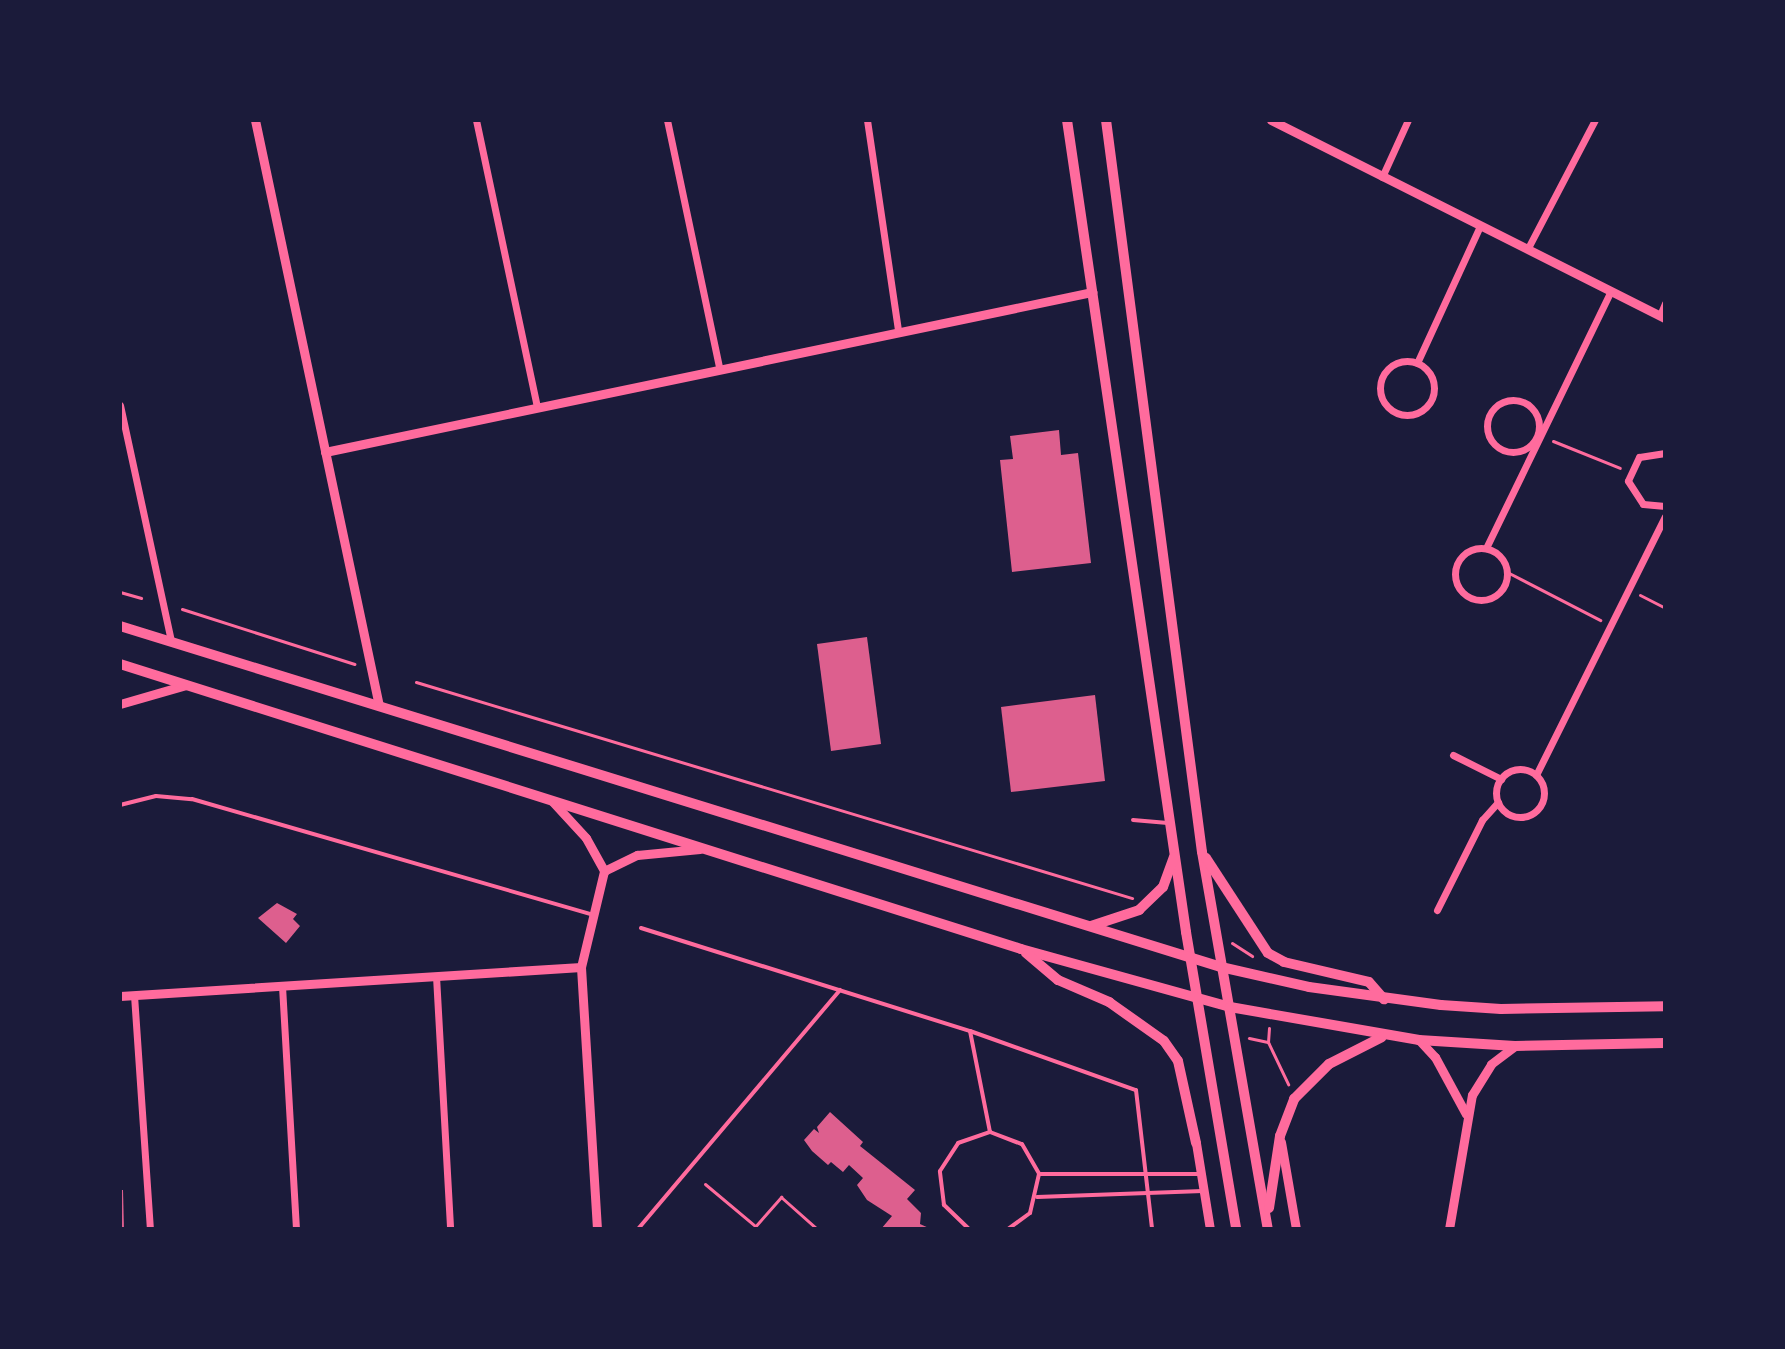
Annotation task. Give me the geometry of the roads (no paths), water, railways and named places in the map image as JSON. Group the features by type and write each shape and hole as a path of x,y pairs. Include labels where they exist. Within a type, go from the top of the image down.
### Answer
{"main road":[{"path":"1067,120 1170,823 1236,1229"},
{"path":"1106,120 1202,852 1268,1226"},
{"path":"120,626 1221,967 1384,999 1501,1009 1665,1006"},
{"path":"120,664 548,796 1021,949 1230,1007 1382,1037 1515,1046 1665,1043"},
{"path":"1202,852 1268,953 1284,962 1369,982 1384,999"},
{"path":"1089,927 1139,910 1163,887 1175,855"},
{"path":"1021,949 1058,980 1109,1002 1164,1041 1178,1061 1196,1143"},
{"path":"1268,1226 1280,1136 1294,1099 1329,1064 1382,1037"}],"street":[{"path":"255,120 379,706"},
{"path":"476,120 537,407"},
{"path":"667,120 719,367"},
{"path":"867,120 898,330"},
{"path":"1271,120 1662,317 1665,303"},
{"path":"1382,177 1408,120"},
{"path":"1528,248 1595,120"},
{"path":"1417,363 1480,226"},
{"path":"1486,548 1538,435 1611,291"},
{"path":"325,452 719,367 1092,292"},
{"path":"1417,363 1430,375 1431,401 1419,413 1392,412 1381,398 1381,380 1391,366 1417,363"},
{"path":"1511,400 1527,404 1538,418 1538,435 1527,449 1502,451 1486,431 1489,414 1511,400"},
{"path":"120,405 171,641"},
{"path":"1665,453 1647,453 1629,472 1635,498 1651,507 1665,506"},
{"path":"1498,802 1516,817 1538,810 1544,796 1536,775 1665,516"},
{"path":"1486,548 1501,556 1507,572 1496,595 1480,600 1465,594 1456,579 1458,562 1469,550 1486,548"},
{"path":"120,704 187,685"},
{"path":"1453,755 1501,779"},
{"path":"1437,910 1482,820 1498,802 1501,779 1513,770 1536,775"},
{"path":"548,796 586,838 604,871 581,967 597,1229"},
{"path":"604,871 637,855 712,848"},
{"path":"120,996 581,967"},
{"path":"436,976 450,1229"},
{"path":"282,986 296,1229"},
{"path":"134,995 150,1229"},
{"path":"1419,1040 1441,1066 1466,1114"},
{"path":"1449,1229 1466,1114 1491,1064 1515,1046"},
{"path":"1280,1136 1296,1229"},
{"path":"1196,1143 1210,1229"}],"lane":[{"path":"120,805 156,796 192,799 594,915"},
{"path":"1133,820 1170,823"},
{"path":"641,928 970,1031 1136,1090 1152,1229"},
{"path":"638,1229 840,990"},
{"path":"970,1031 990,1132"},
{"path":"969,1229 944,1205 940,1171 958,1143 990,1132 1022,1144 1039,1174 1037,1197 1030,1213 1008,1229"},
{"path":"1039,1174 1203,1174"},
{"path":"1037,1197 1206,1192"}]}
